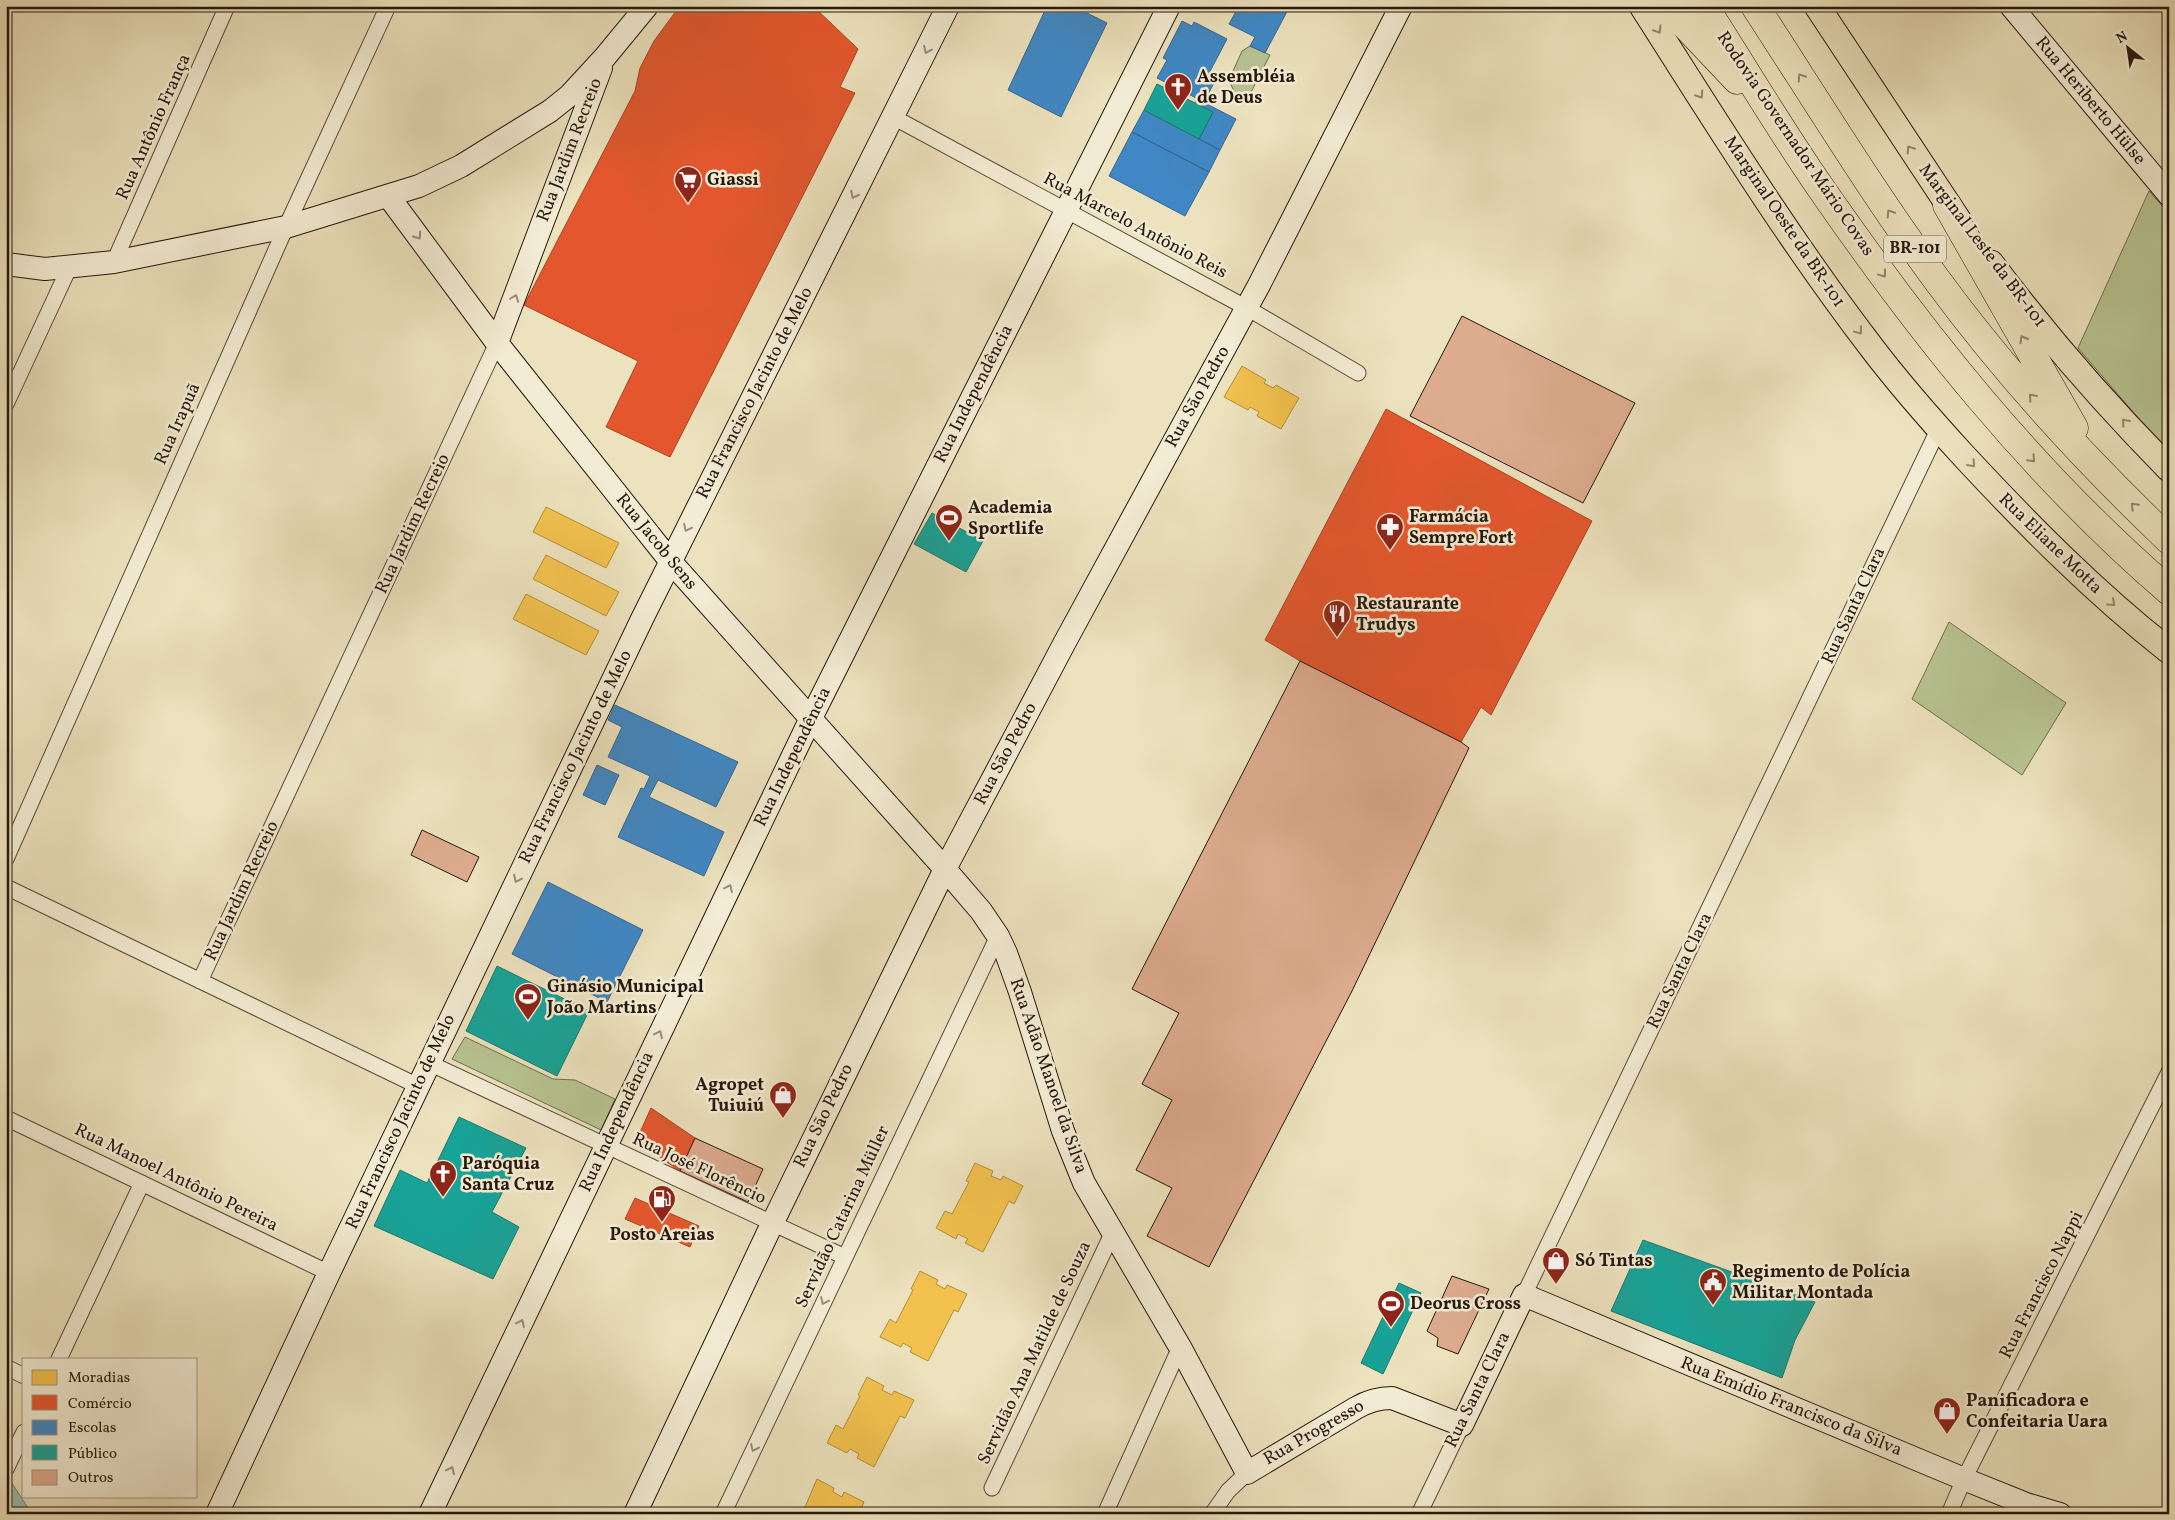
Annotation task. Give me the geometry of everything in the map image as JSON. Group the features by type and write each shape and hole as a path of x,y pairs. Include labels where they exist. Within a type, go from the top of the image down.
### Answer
{"highway":[{"path":"1667,6 1786,134"},
{"name":"Rodovia Governador Mário Covas","path":"1704,6 1818,184 1977,396 2031,458 2093,522 2169,591"},
{"name":"BR-101","path":"1755,6 1891,214 1938,281 1981,337 2030,396 2100,472 2169,540"},
{"path":"1947,205 2100,472"}],"main road":[{"name":"Marginal Oeste da BR-101","path":"1642,6 1830,292 1879,357 1939,428"},
{"name":"Marginal Leste da BR-101","path":"1817,6 1947,205 2023,306 2169,469"},
{"name":"Rua Eliane Motta","path":"1939,428 2001,496 2069,564 2169,651"}],"street":[{"name":"Rua Antônio França","path":"114,262 227,6"},
{"name":"Rua Irapuã","path":"6,859 286,227 388,6"},
{"path":"6,264 30,269 68,268 114,262 286,227 389,197 439,178 534,122 570,95 605,57 647,6"},
{"name":"Rua Francisco Jacinto de Melo","path":"216,1514 418,1086 671,562 948,6"},
{"name":"Rua Independência","path":"430,1514 810,720 1169,6"},
{"name":"Rua São Pedro","path":"635,1514 772,1224 945,869 1074,625 1247,308 1401,6"},
{"name":"Rua Heriberto Hülse","path":"2011,6 2169,195"},
{"name":"Rua Jardim Recreio","path":"200,981 497,344 605,57"},
{"name":"Rua Marcelo Antônio Reis","path":"893,117 1247,308 1358,372"},
{"name":"Rua Jacob Sens","path":"389,197 497,344 671,562 810,720 945,869"},
{"path":"6,404 68,268"},
{"name":"Rua Santa Clara","path":"1419,1514 1939,428"},
{"name":"Rua Adão Manoel da Silva","path":"945,869 981,911 998,936 1020,992 1063,1131 1084,1183 1112,1234 1180,1347 1247,1472"},
{"path":"6,887 418,1086"},
{"name":"Servidão Catarina Müller","path":"723,1514 998,936"},
{"name":"Rua José Florêncio","path":"429,1063 845,1257"},
{"name":"Rua Francisco Nappi","path":"1949,1514 1964,1479 2169,1072"},
{"name":"Rua Manoel Antônio Pereira","path":"6,1118 329,1273"},
{"path":"59,1358 142,1183"},
{"name":"Servidão Ana Matilde de Souza","path":"992,1488 1112,1234"},
{"name":"Rua Emídio Francisco da Silva","path":"1524,1295 1964,1479 2026,1504 2060,1514"},
{"path":"1105,1514 1180,1347"},
{"path":"6,1368 22,1375"},
{"name":"Rua Progresso","path":"1212,1514 1228,1491 1247,1472 1356,1408 1375,1400 1392,1398 1462,1425"},
{"path":"6,1469 22,1436"}],"green space":[{"path":"1250,46 1270,55 1246,102 1236,96 1229,80 1242,51"},
{"path":"2149,191 2169,214 2169,451 2078,348"},
{"path":"1949,622 2066,703 2022,775 1912,699"},
{"path":"465,1037 553,1079 575,1080 615,1099 601,1130 452,1059"}],"water":[{"path":"6,1474 32,1514 6,1514"}],"building: Moradias":[{"path":"1242,366 1266,380 1264,383 1273,388 1276,385 1299,398 1281,429 1257,416 1259,412 1250,407 1248,410 1224,397"},
{"path":"546,507 619,543 606,568 533,532"},
{"path":"546,555 619,592 606,616 533,579"},
{"path":"526,594 599,631 586,655 513,619"},
{"path":"975,1163 993,1171 991,1176 1001,1180 1003,1176 1023,1186 1014,1204 1009,1201 983,1252 965,1243 968,1239 958,1234 956,1239 936,1228 945,1211 952,1214 969,1182 966,1181"},
{"path":"920,1271 938,1280 936,1284 945,1289 947,1285 967,1294 958,1312 954,1310 928,1361 910,1352 912,1348 903,1343 901,1347 880,1337 890,1319 896,1323 913,1290 911,1289"},
{"path":"867,1377 884,1386 882,1390 892,1395 894,1391 914,1400 905,1418 900,1416 874,1467 857,1458 859,1454 850,1449 847,1453 827,1443 836,1425 843,1429 860,1396 858,1395"},
{"path":"817,1479 834,1488 833,1492 842,1497 844,1492 864,1502 859,1514 802,1514"}],"building: Comércio":[{"name":"Giassi","path":"813,6 858,49 840,87 855,93 670,457 606,427 638,361 524,305 635,91 640,68 654,41 679,7"},
{"path":"1386,409 1592,521 1491,715 1481,707 1461,742 1300,661 1265,640"},
{"path":"651,1108 695,1138 680,1171 636,1141"},
{"name":"Posto Areias","path":"635,1198 699,1226 690,1247 625,1219"}],"building: Escolas":[{"path":"1047,6 1073,6 1107,23 1061,117 1008,90"},
{"path":"1239,6 1290,6 1265,53 1250,46 1255,37 1229,24"},
{"path":"1182,21 1192,26 1194,22 1227,39 1207,77 1215,81 1204,102 1157,78 1167,60 1163,58"},
{"path":"1197,99 1236,119 1220,150 1199,139 1213,112 1195,103"},
{"path":"1144,110 1220,150 1209,172 1132,132"},
{"path":"1132,132 1209,172 1185,216 1109,176"},
{"path":"615,705 738,762 716,807 658,780 649,797 724,832 704,876 618,837 641,788 644,789 650,776 608,757 622,727 608,720"},
{"path":"597,765 619,775 605,805 583,795"},
{"path":"548,882 643,930 607,1002 512,954"}],"building: Público":[{"name":"Assembléia de Deus","path":"1157,84 1213,112 1199,139 1144,110"},
{"name":"Academia Sportlife","path":"932,513 983,541 966,572 914,544"},
{"name":"Ginásio Municipal João Martins","path":"497,966 589,1011 557,1076 466,1031"},
{"name":"Paróquia Santa Cruz","path":"459,1117 526,1148 492,1212 519,1227 493,1279 374,1226 400,1170 427,1183"},
{"name":"Regimento de Polícia Militar Montada","path":"1643,1240 1815,1302 1795,1340 1782,1378 1611,1311"},
{"name":"Deorus Cross","path":"1399,1283 1421,1293 1383,1374 1361,1363"}],"building: Outros":[{"path":"1462,316 1635,403 1583,503 1410,416"},
{"path":"1300,661 1461,742 1469,748 1352,991 1209,1267 1147,1236 1172,1188 1136,1170 1172,1100 1142,1084 1179,1013 1132,989"},
{"path":"422,830 479,857 467,882 411,855"},
{"path":"695,1138 763,1169 748,1202 680,1171"},
{"path":"1452,1276 1489,1289 1458,1354 1437,1346 1438,1338 1427,1331"}],"place":[{"name":"Assembléia de Deus","path":"1178,111"},
{"name":"Giassi","path":"688,204"},
{"name":"Academia Sportlife","path":"949,542"},
{"name":"Farmácia Sempre Fort","path":"1390,551"},
{"name":"Restaurante Trudys","path":"1337,638"},
{"name":"Ginásio Municipal João Martins","path":"528,1021"},
{"name":"Agropet Tuiuiú","path":"783,1119"},
{"name":"Paróquia Santa Cruz","path":"443,1198"},
{"name":"Posto Areias","path":"662,1223"},
{"name":"Só Tintas","path":"1556,1285"},
{"name":"Regimento de Polícia Militar Montada","path":"1713,1306"},
{"name":"Deorus Cross","path":"1391,1328"},
{"name":"Panificadora e Confeitaria Uara","path":"1947,1435"}]}
